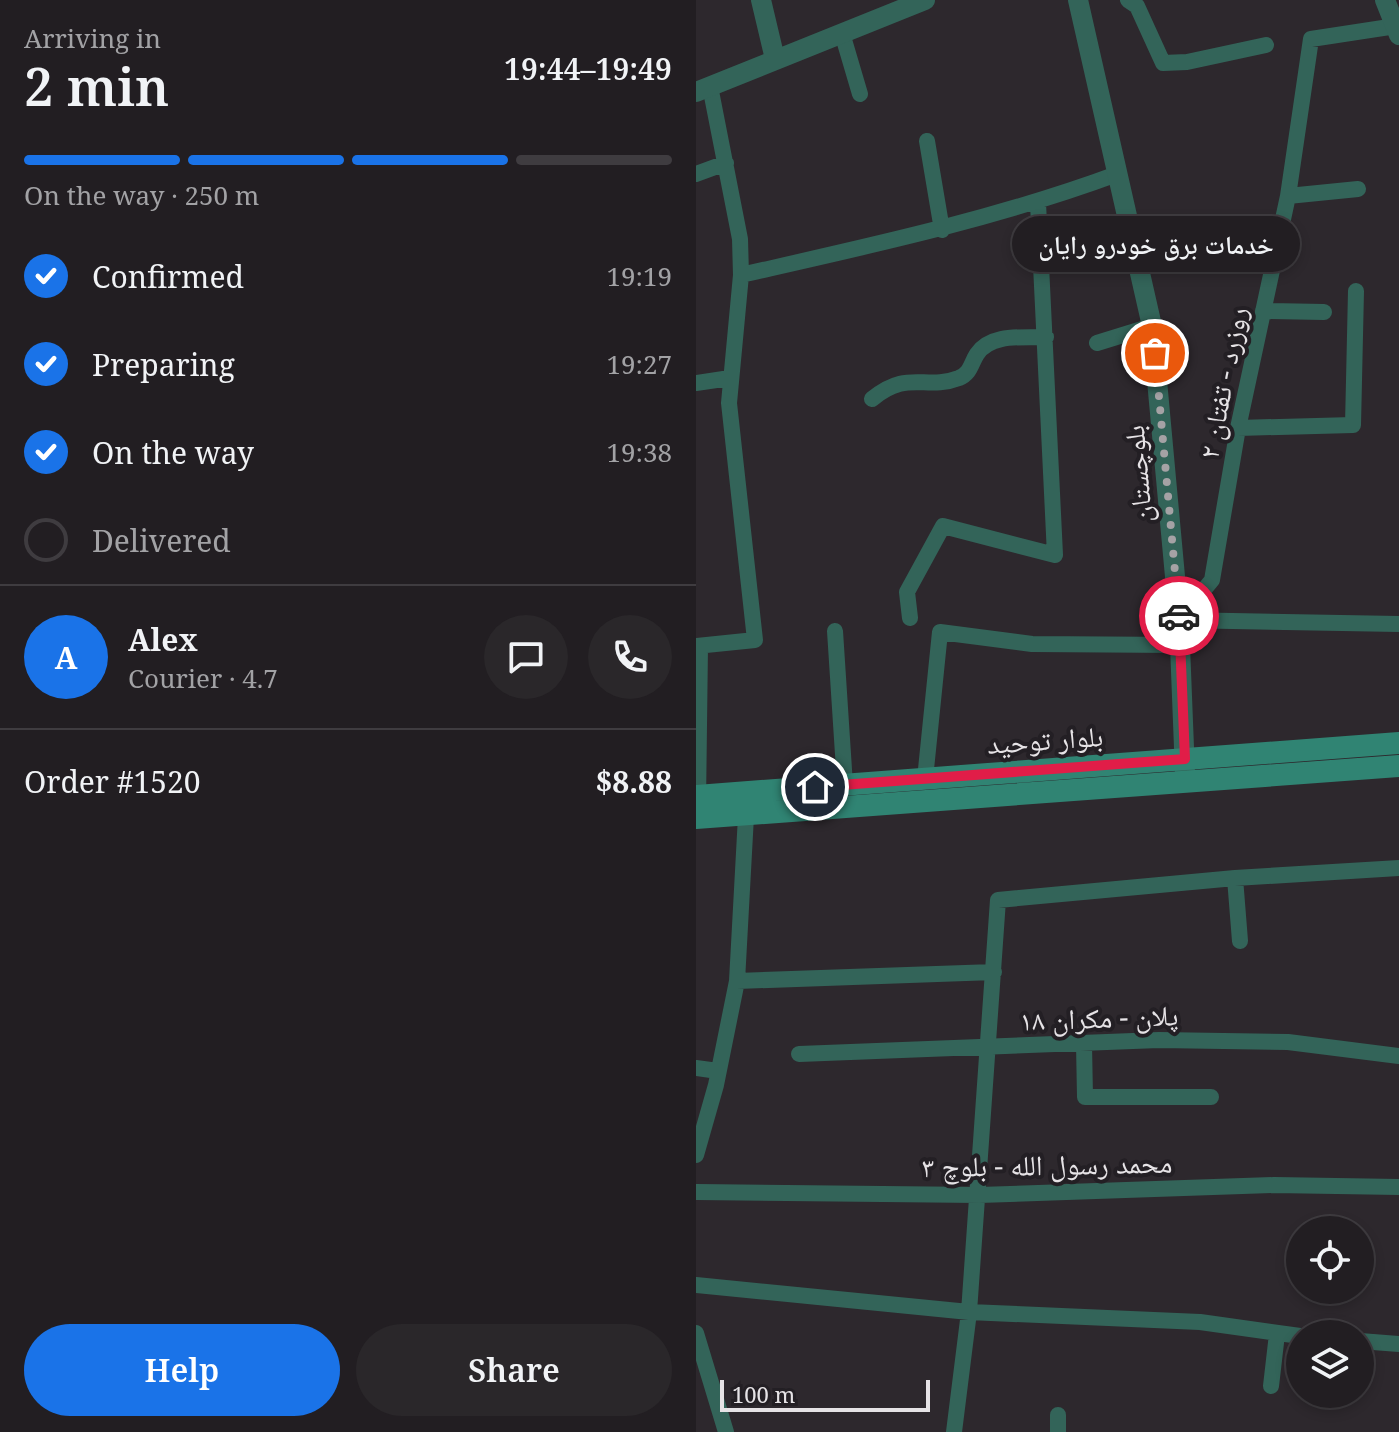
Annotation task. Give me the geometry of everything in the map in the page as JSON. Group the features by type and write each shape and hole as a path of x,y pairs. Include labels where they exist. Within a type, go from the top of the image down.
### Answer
{"main road":[{"name":"بلوار توحید","path":"697,807 746,816 1185,770 1399,743"},
{"name":"بلوار توحید","path":"697,807 845,785 925,779 1399,766"}],"street":[{"path":"761,0 775,59"},
{"path":"697,807 698,646 755,640 729,403 741,275 734,197 703,89 925,0"},
{"path":"1128,0 1137,6 1156,54 1163,63 1187,62 1266,45"},
{"path":"1385,0 1397,31"},
{"name":"بلوچستان","path":"1083,3 1117,174 1152,326 1179,620 1185,770"},
{"name":"روزرد - تفتان ۲","path":"1179,620 1212,580 1238,428 1288,196 1311,39 1397,31"},
{"path":"842,33 860,94"},
{"path":"927,141 942,230"},
{"path":"696,174 726,163"},
{"path":"741,275 942,230 1038,203 1117,174"},
{"path":"1288,196 1358,189"},
{"path":"910,618 907,592 943,526 1055,555 1038,203"},
{"path":"1238,428 1353,425 1356,291"},
{"path":"1263,311 1324,312"},
{"path":"1097,343 1152,326"},
{"path":"872,399 902,381 956,379 964,375 983,345 994,339 1046,337"},
{"path":"696,383 730,378"},
{"path":"1179,620 1399,624"},
{"path":"835,631 845,785"},
{"path":"925,779 940,632 1017,643 1180,645"},
{"path":"696,1155 737,981 746,816"},
{"path":"954,1432 979,1195 998,900 1235,878 1399,868"},
{"path":"1235,878 1240,941"},
{"path":"737,981 994,972"},
{"name":"پلان - مکران ۱۸","path":"799,1054 1159,1040 1288,1042 1399,1056"},
{"path":"1084,1044 1083,1092 1091,1100 1211,1097"},
{"path":"696,1068 718,1071"},
{"name":"محمد رسول الله - بلوچ ۳","path":"696,1192 979,1195 1274,1185 1399,1187"},
{"path":"696,1285 969,1312 1200,1322 1286,1335"},
{"path":"696,1333 726,1432"},
{"path":"1271,1386 1277,1334"},
{"path":"1374,1342 1399,1344"},
{"path":"1058,1415 1058,1432"}],"way so far":[{"path":"1155,353 1179,616"}],"place":[{"name":"خدمات برق خودرو رایان","path":"1155,353"}],"route":[{"path":"815,787 1185,759 1179,616"}]}
